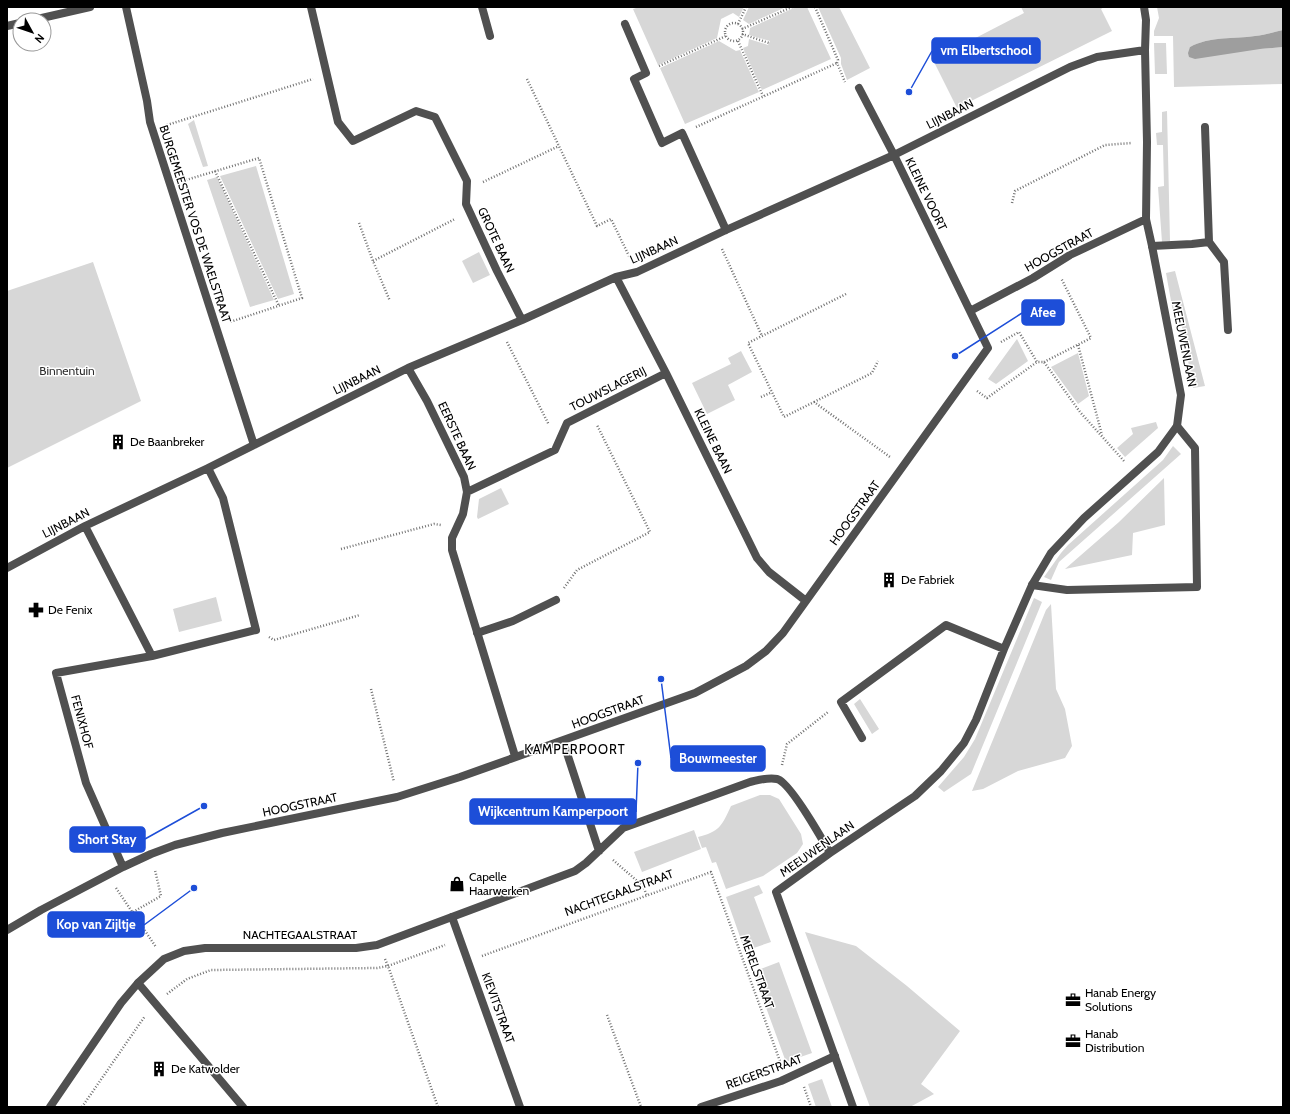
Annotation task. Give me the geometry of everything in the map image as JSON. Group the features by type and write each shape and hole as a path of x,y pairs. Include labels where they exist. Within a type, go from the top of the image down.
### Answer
{"street":[{"path":"52,16 90,7"},
{"name":"BURGEMEESTER VOS DE WAELSTRAAT","path":"126,7 152,130 254,445"},
{"name":"GROTE BAAN","path":"311,7 338,122 353,141 416,111 435,118 466,181 466,204 497,271 522,320"},
{"path":"482,7 490,36"},
{"name":"MEEUWENLAAN","path":"853,1107 776,892 830,852 915,796 942,771 964,743 976,720 1032,584 1051,553 1084,518 1158,452 1177,426 1181,395 1146,219 1146,20 1144,7"},
{"path":"625,24 646,73 634,79 662,142 682,133 726,230"},
{"name":"LIJNBAAN","path":"7,568 85,526 208,468 408,368 522,320 616,277 636,272 894,155 1070,67 1097,57 1145,50"},
{"name":"KLEINE VOORT","path":"859,88 894,155 970,310"},
{"path":"1205,128 1209,242 1224,262 1228,330"},
{"name":"HOOGSTRAAT","path":"970,310 1033,278 1070,255 1146,219"},
{"path":"1152,246 1209,242"},
{"name":"KLEINE BAAN","path":"616,277 666,373 757,558 769,572 806,602"},
{"path":"970,310 988,348"},
{"name":"HOOGSTRAAT","path":"7,930 41,910 123,867 150,854 175,845 222,833 397,797 460,777 515,756 563,741 695,693 746,666 766,651 783,634 988,348"},
{"name":"EERSTE BAAN","path":"408,368 427,401 464,477 467,492 463,514 452,538 452,550 515,756"},
{"name":"TOUWSLAGERIJ","path":"467,492 555,450 567,423 666,373"},
{"path":"1032,584 1067,590 1197,588 1195,448 1177,426"},
{"path":"208,468 223,498 256,630"},
{"path":"85,526 152,656"},
{"path":"477,633 513,622 556,600"},
{"path":"862,738 841,702 946,625 1004,649"},
{"name":"FENIXHOF","path":"123,867 86,783 56,673 152,656 256,630"},
{"path":"563,741 599,851"},
{"name":"NACHTEGAALSTRAAT","path":"50,1107 121,1003 138,983 164,959 184,951 205,948 356,948 377,945 575,871 586,864 623,828 750,782 766,778 779,779"},
{"path":"779,779 790,788 830,852"},
{"name":"KIEVITSTRAAT","path":"452,917 520,1107"},
{"path":"138,983 243,1107"},
{"name":"REIGERSTRAAT","path":"701,1107 786,1078 835,1056"}],"path":[{"path":"738,24 746,7"},
{"path":"742,29 792,7"},
{"path":"815,7 838,60 837,63 846,85 859,88"},
{"path":"730,23 738,24 742,29 742,37 738,40 732,41 727,38 724,33 726,27 730,23"},
{"path":"742,34 769,43"},
{"path":"646,73 726,36"},
{"path":"738,40 763,96"},
{"path":"682,133 837,63"},
{"path":"152,130 327,75"},
{"path":"527,79 597,226 611,219 636,272"},
{"path":"1012,203 1015,191 1105,145 1147,142"},
{"path":"467,190 559,146"},
{"path":"170,185 259,158 302,298 216,326"},
{"path":"215,171 279,306"},
{"path":"373,261 470,211"},
{"path":"359,223 390,301"},
{"path":"716,235 762,336"},
{"path":"964,382 987,398 1037,362 1044,362 1091,338 1055,265"},
{"path":"846,294 748,342 784,416 872,373 878,361"},
{"path":"501,329 550,427 567,423"},
{"path":"988,348 1019,332 1037,362"},
{"path":"1078,345 1102,437"},
{"path":"1044,362 1080,412 1135,474"},
{"path":"761,397 772,392"},
{"path":"814,402 903,466"},
{"path":"556,600 577,570 650,532 590,412"},
{"path":"340,550 434,524 458,526"},
{"path":"256,630 274,640 360,616"},
{"path":"371,689 397,797"},
{"path":"779,779 787,744 841,702"},
{"path":"599,851 610,857 643,886 647,896"},
{"path":"133,912 161,896 150,854"},
{"name":"NACHTEGAALSTRAAT","path":"468,962 711,872"},
{"name":"MERELSTRAAT","path":"711,872 786,1078"},
{"path":"108,875 164,959"},
{"path":"82,1107 154,1002 187,979 211,970 377,968 388,966 461,940"},
{"path":"377,945 388,966 438,1107"},
{"path":"607,1015 641,1107"},
{"path":"799,1073 811,1107"}],"green space":[{"path":"639,7 744,7 739,17 733,13 721,19 717,38 658,65 633,9"},
{"path":"749,7 786,7 749,24 743,20"},
{"path":"796,7 807,7 831,59 762,90 743,48 748,46 749,39 768,45 770,41 749,35 750,28"},
{"path":"818,7 839,7 870,68 847,80 841,64 841,58"},
{"path":"1021,7 1104,7 1101,9 1112,31 957,108 933,60 1024,13"},
{"path":"1157,7 1283,7 1283,30 1258,36 1214,39 1198,43 1190,47 1260,49 1283,47 1283,84 1174,87 1173,36 1154,36 1154,31 1159,18"},
{"path":"719,41 736,51 740,50 759,92 685,124 660,68"},
{"path":"1154,43 1166,43 1167,74 1155,74"},
{"path":"1167,111 1170,241 1162,242 1158,187 1164,186 1163,145 1157,145 1156,133 1162,132 1162,112"},
{"path":"194,120 208,166 203,167 188,124"},
{"path":"256,166 294,294 278,299 220,176"},
{"path":"217,177 274,300 250,307 207,180"},
{"path":"479,252 490,275 473,283 462,261"},
{"name":"Binnentuin","path":"93,262 141,401 7,468 7,291"},
{"path":"1175,271 1205,386 1193,388 1179,311 1173,312 1166,273"},
{"path":"1017,339 1028,361 996,384 988,379"},
{"path":"741,351 752,372 728,385 735,400 707,414 692,383 731,364 728,358"},
{"path":"1078,353 1089,396 1078,404 1051,367"},
{"path":"1156,422 1158,428 1125,457 1117,448 1133,434 1131,428"},
{"path":"1173,446 1181,454 1059,562 1051,580 1044,577 1068,545 1163,460"},
{"path":"1164,478 1165,525 1133,533 1132,555 1065,569 1119,522"},
{"path":"501,488 509,504 478,519 479,499"},
{"path":"216,597 222,621 179,632 173,609"},
{"path":"1034,598 1042,602 971,774 944,792 938,787 964,757 975,739"},
{"path":"1051,604 1056,689 1065,709 1072,746 1065,758 1018,771 983,789 972,791 1046,610"},
{"path":"860,699 879,729 872,734 854,704"},
{"path":"760,795 770,795 779,799 801,834 803,844 797,853 763,876 726,889 716,862 712,863 706,847 702,848 698,837 711,833 719,827 725,819 731,806"},
{"path":"694,830 701,849 642,872 634,852"},
{"path":"759,885 763,893 754,897 771,942 745,951 726,897"},
{"path":"805,932 856,946 907,986 960,1031 921,1084 934,1094 910,1107 870,1107"},
{"path":"779,962 812,1053 786,1062 753,972"},
{"path":"822,1079 832,1107 816,1107 808,1084"}],"shaded area":[{"path":"1283,30 1283,47 1195,59 1189,57 1188,53 1190,47 1198,43 1222,38 1258,36"}],"place":[{"name":"vm Elbertschool","path":"909,92"},
{"name":"Afee","path":"955,356"},
{"name":"De Baanbreker","path":"118,442"},
{"name":"De Fabriek","path":"889,580"},
{"name":"De Fenix","path":"36,610"},
{"name":"Bouwmeester","path":"661,679"},
{"name":"Wijkcentrum Kamperpoort","path":"638,763"},
{"name":"Short Stay","path":"204,806"},
{"name":"Capelle Haarwerken","path":"457,884"},
{"name":"Kop van Zijltje","path":"194,888"},
{"name":"Hanab Energy Solutions","path":"1073,1000"},
{"name":"Hanab Distribution","path":"1073,1041"},
{"name":"De Katwolder","path":"159,1069"}],"district":[{"name":"KAMPERPOORT","path":"575,749"}]}
